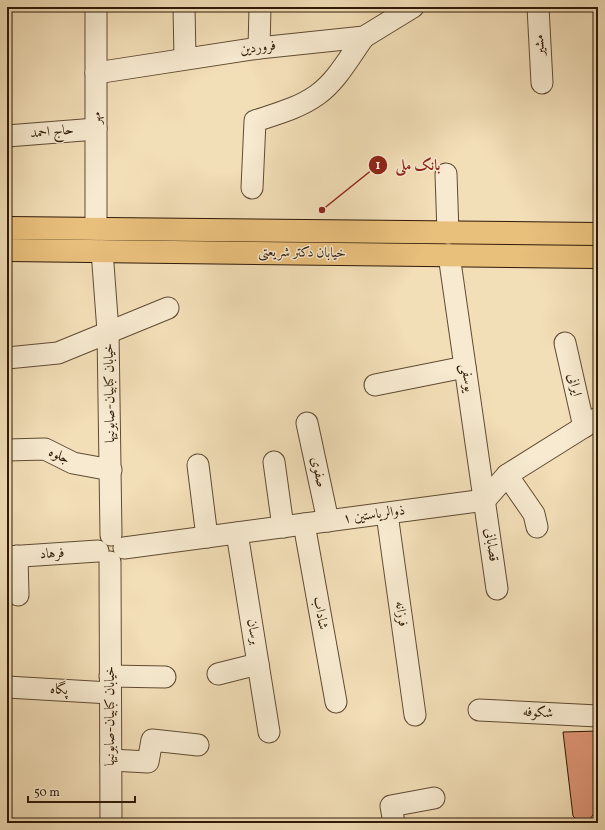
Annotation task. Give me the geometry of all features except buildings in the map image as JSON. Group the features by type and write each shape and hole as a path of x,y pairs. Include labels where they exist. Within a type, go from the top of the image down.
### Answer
{"main road":[{"name":"خیابان دکتر شریعتی","path":"7,228 598,234"},
{"name":"خیابان دکتر شریعتی","path":"7,250 598,257"}],"street":[{"name":"مهر","path":"96,7 96,229"},
{"path":"184,7 185,58"},
{"name":"فروردین","path":"96,73 185,58 259,48 364,37 412,7"},
{"name":"مشیر","path":"538,7 542,83"},
{"path":"259,48 260,8"},
{"path":"252,188 255,122 291,110 318,94 338,74 364,37"},
{"name":"حاج احمد","path":"7,136 96,129"},
{"path":"446,174 448,233"},
{"name":"خیابان کبابیان-صابونیها","path":"102,251 108,331 111,470 111,823"},
{"name":"یوسفی","path":"449,255 485,500"},
{"path":"7,358 58,353 108,331 168,308"},
{"name":"ایرانی","path":"565,343 591,423"},
{"path":"375,385 465,367"},
{"name":"صفوی","path":"307,423 328,521"},
{"path":"485,500 507,475 591,423"},
{"name":"جلوه","path":"7,450 45,449 73,463 111,470"},
{"path":"274,462 283,527"},
{"path":"198,465 207,537"},
{"path":"507,475 534,514 537,527"},
{"name":"ذوالریاستین ۱","path":"110,549 485,500"},
{"name":"قصابانی","path":"485,500 498,589"},
{"name":"فرزانه","path":"387,514 415,715"},
{"name":"شاداب","path":"304,524 336,702"},
{"name":"برسان","path":"237,533 270,732"},
{"name":"فرهاد","path":"12,556 110,549"},
{"path":"12,556 18,596"},
{"path":"218,674 258,664"},
{"name":"پگاه","path":"7,687 110,685 165,678"},
{"name":"شکوفه","path":"479,710 598,716"},
{"path":"110,760 148,762 152,740 198,745"},
{"path":"394,823 391,806 434,798"}],"place":[{"name":"بانک ملی","path":"322,210"}]}
